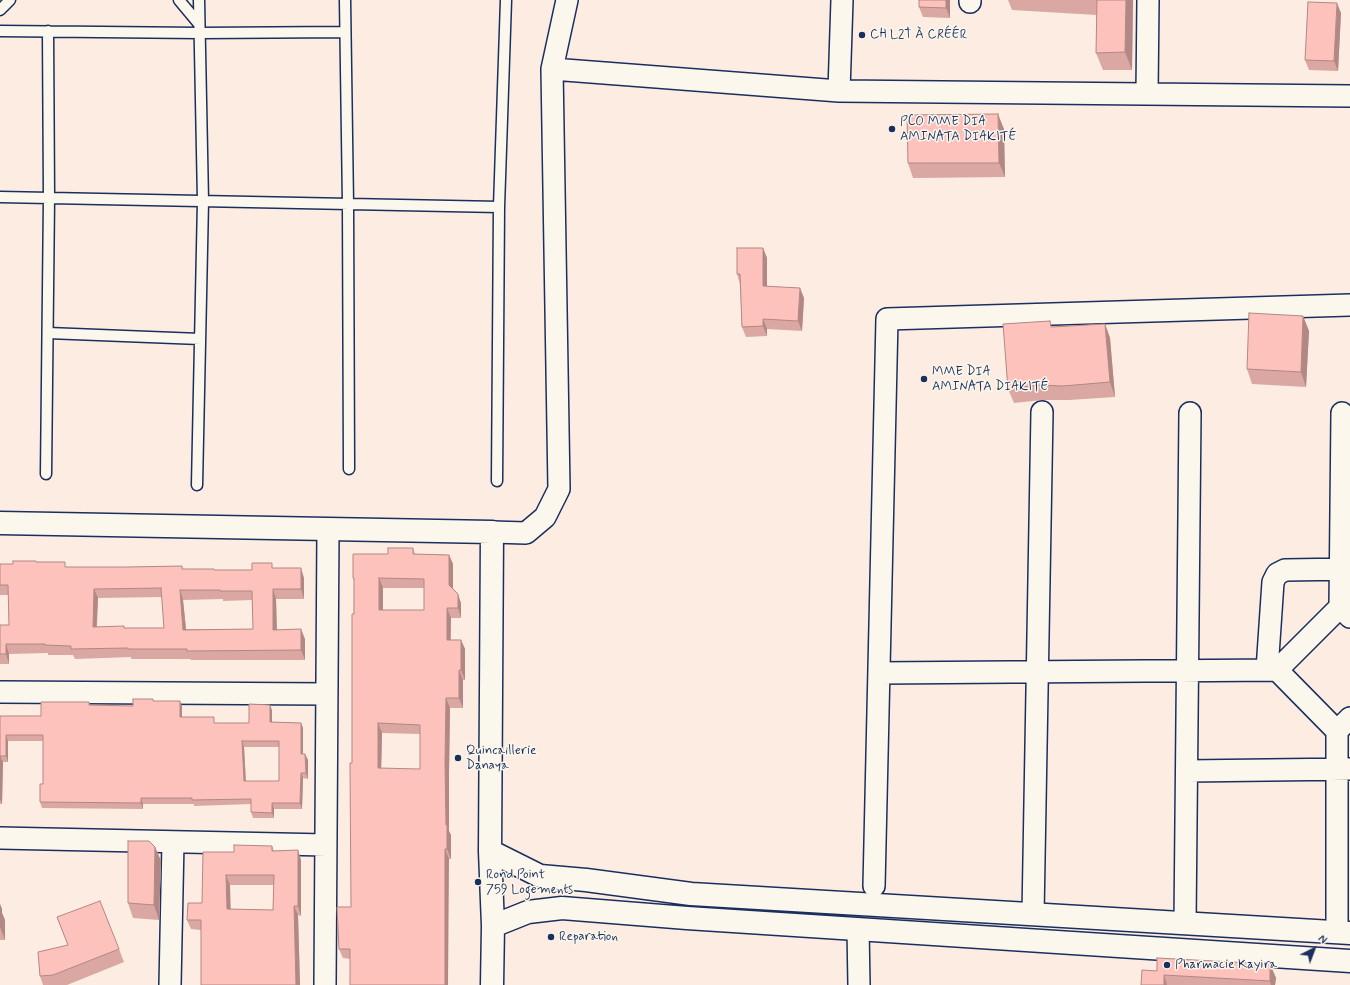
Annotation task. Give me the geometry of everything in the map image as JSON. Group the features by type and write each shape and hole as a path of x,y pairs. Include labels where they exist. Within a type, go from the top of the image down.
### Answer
{"street":[{"path":"0,523 526,533 545,518 559,489 552,69 567,0"},
{"path":"839,91 842,0"},
{"path":"1147,94 1148,0"},
{"path":"552,69 839,91 1350,96"},
{"path":"874,886 887,319 1350,305"},
{"path":"1033,914 1042,412"},
{"path":"1186,923 1190,413"},
{"path":"1272,670 1345,612 1342,413"},
{"path":"326,985 328,529"},
{"path":"492,532 490,851 493,926 492,985"},
{"path":"1272,670 1274,577 1280,571 1285,570 1345,569"},
{"path":"490,851 540,876 586,880 691,894 1344,932 1344,724 1272,670 1037,673 879,673"},
{"path":"0,692 327,694"},
{"path":"1187,772 1344,769"},
{"path":"0,838 326,845"},
{"path":"170,985 173,842"},
{"path":"493,926 528,912 562,908 1350,961"},
{"path":"858,929 859,985"}],"lane":[{"path":"0,10 10,0"},
{"path":"179,0 199,28"},
{"path":"197,485 203,201 199,0"},
{"path":"345,0 348,204 349,469"},
{"path":"497,481 499,207 506,0"},
{"path":"0,30 48,31 199,28 345,32"},
{"path":"46,474 49,198 48,31"},
{"path":"0,197 499,207"},
{"path":"48,333 200,339"}],"building":[{"path":"919,0 946,0 946,8 919,7"},
{"path":"1097,0 1126,0 1125,52 1096,53"},
{"path":"1308,2 1337,3 1334,61 1305,60"},
{"path":"998,114 999,163 908,163 907,115"},
{"path":"737,248 763,248 763,286 800,288 798,321 763,319 763,326 742,327 740,274 737,274"},
{"path":"1249,313 1303,316 1301,372 1247,369"},
{"path":"1050,321 1051,327 1105,324 1110,382 1063,386 1036,385 1008,389 1003,324"},
{"path":"388,548 413,548 413,554 449,555 449,585 458,594 458,608 447,608 447,640 461,640 461,670 459,670 459,698 446,698 445,763 447,849 445,849 445,985 350,985 350,949 339,949 337,907 351,907 350,763 352,763 352,614 354,614 353,554 388,554","holes":["379,578 424,579 424,610 379,610","378,723 420,725 420,769 378,768"]},
{"path":"13,561 36,561 65,562 65,567 182,566 182,569 252,570 252,563 272,563 272,568 301,568 301,589 273,589 273,630 301,629 301,650 187,651 187,649 71,649 71,646 45,644 6,644 6,654 0,654 0,625 9,625 8,585 0,585 0,564 13,564","holes":["161,588 164,628 124,628 124,626 93,627 94,589","180,590 252,591 253,629 183,630"]},
{"path":"133,699 180,701 180,717 214,717 214,723 249,723 249,704 270,705 270,722 301,723 301,754 305,754 306,773 301,773 300,803 272,803 272,813 251,812 251,799 192,800 192,798 141,798 141,803 40,802 40,784 43,784 43,735 6,735 6,756 0,756 0,716 41,716 41,702 89,702 89,705 133,706","holes":["242,741 279,741 279,781 244,781"]},
{"path":"128,841 149,841 155,847 154,905 128,903"},
{"path":"234,845 272,846 272,851 298,850 298,906 294,906 296,985 201,985 201,920 187,920 188,903 202,903 203,852 234,852","holes":["226,875 274,875 273,910 227,909"]},
{"path":"100,901 119,949 53,975 40,976 38,952 68,945 57,917"},
{"path":"1157,958 1270,964 1270,981 1164,975 1164,985 1141,985 1142,970 1157,971"}],"place":[{"name":"CH L2T À CRÉÉR","path":"862,35"},
{"name":"PCO MME DIA AMINATA DIAKITÉ","path":"892,129"},
{"name":"MME DIA AMINATA DIAKITÉ","path":"924,379"},
{"name":"Quincaillerie Danaya","path":"458,758"},
{"name":"Rond Point 759 Logements","path":"478,882"},
{"name":"Reparation","path":"551,937"},
{"name":"Pharmacie Kayira","path":"1167,965"}]}
